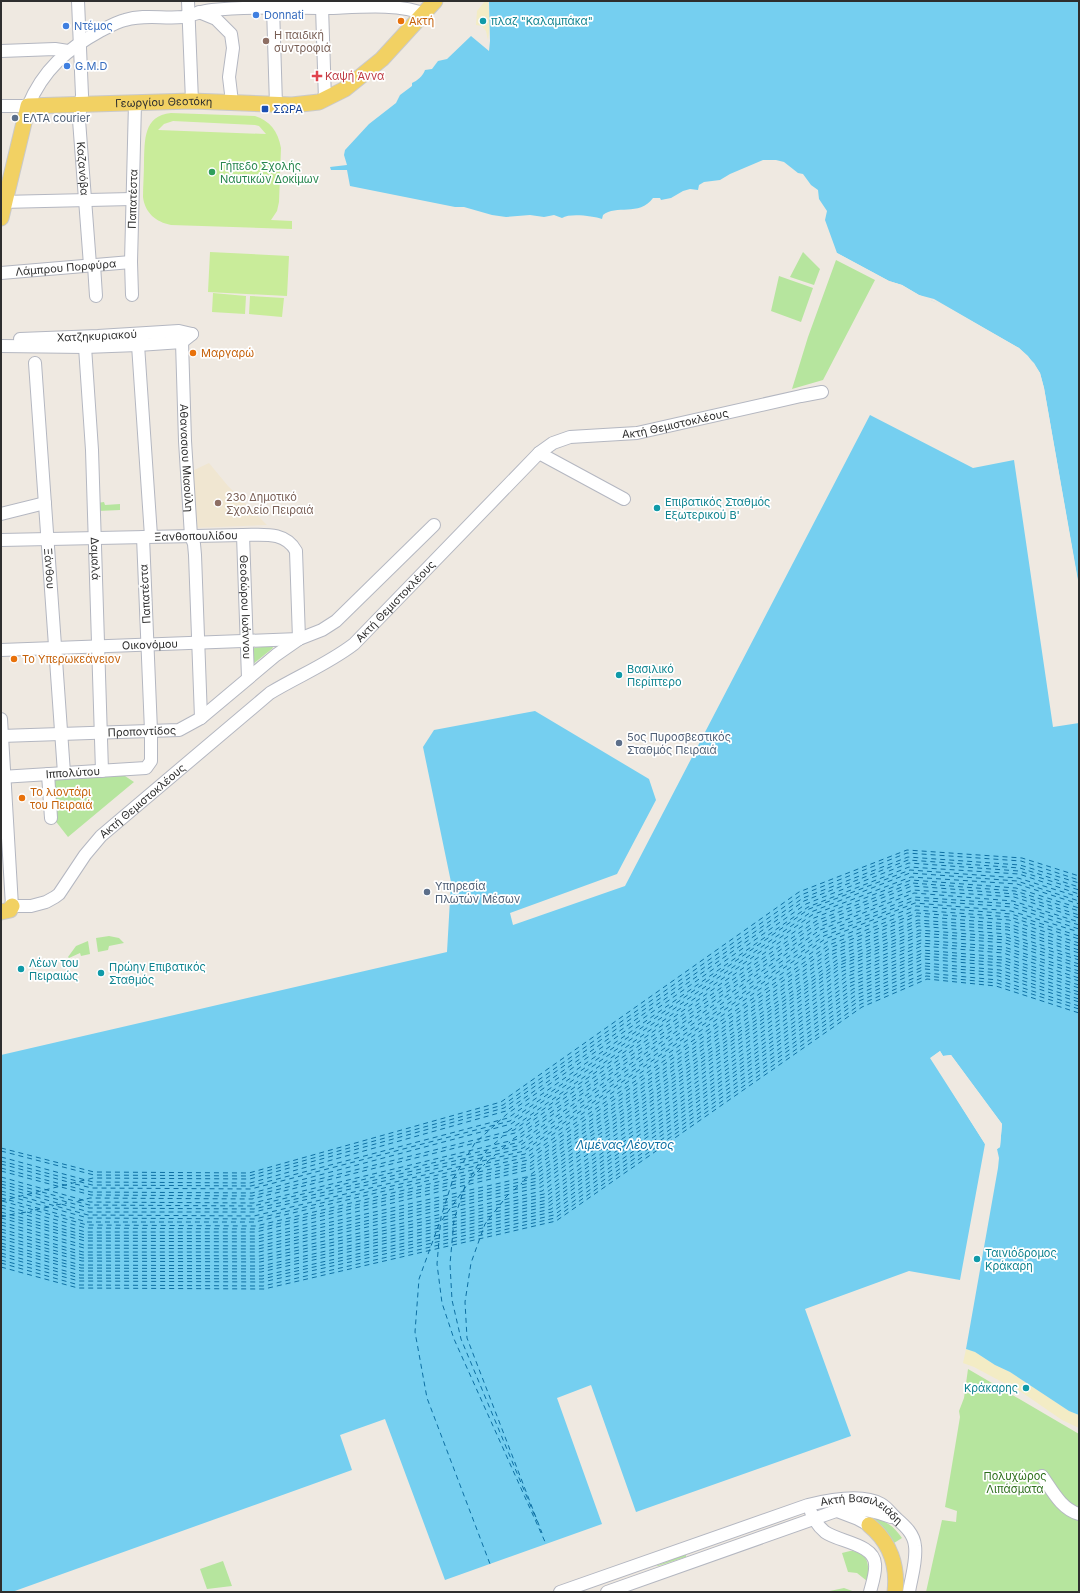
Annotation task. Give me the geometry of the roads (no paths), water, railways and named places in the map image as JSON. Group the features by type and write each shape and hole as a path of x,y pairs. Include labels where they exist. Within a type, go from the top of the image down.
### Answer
{"main road":[{"path":"325,100 345,89 382,59 435,1"},
{"name":"Γεωργίου Θεοτόκη","path":"28,106 192,101 309,104 325,100"},
{"path":"1,218 3,202 28,106"},
{"path":"869,1525 877,1532 891,1553 895,1569 895,1592"}],"street":[{"name":"Καζανόβα","path":"78,1 82,95 79,120 84,200 96,296"},
{"path":"188,1 193,14 192,101"},
{"path":"28,106 45,76 68,51 111,26 125,20 140,17 175,17 251,4 273,7 376,4 414,10 424,14"},
{"path":"325,100 326,5"},
{"path":"273,7 276,104"},
{"path":"193,14 216,19 231,34 232,48 229,78 232,102"},
{"path":"1,51 55,49 68,51"},
{"name":"Παπατέστα","path":"132,295 131,262 135,103"},
{"name":"Γεωργίου Θεοτόκη","path":"1,106 28,106"},
{"path":"3,202 132,199"},
{"name":"Λάμπρου Πορφύρα","path":"1,273 131,262"},
{"name":"Χατζηκυριακού","path":"1,340 179,331 192,334 182,342 138,345 85,347 1,346"},
{"name":"Αθανασιου Μιαούλη","path":"182,342 185,441 191,536 194,544 201,718"},
{"name":"Παπατέστα","path":"138,345 147,537 148,644 151,731 151,761 146,768"},
{"name":"Δαμαλά","path":"85,347 92,450 102,771"},
{"name":"Ξάνθου","path":"35,363 64,773"},
{"name":"Ακτή Θεμιστοκλέους","path":"6,908 40,904 59,894 91,847 127,814 270,693 333,659 354,644 539,453 553,444 570,437 637,433 822,392"},
{"path":"539,453 624,499"},
{"path":"1,514 45,503"},
{"path":"299,639 322,630 336,621 434,525"},
{"name":"Ξανθοπουλίδου","path":"1,540 243,535 281,536 293,546 296,551 299,639"},
{"name":"Θεοδώρου Ιωάννου","path":"243,535 248,678"},
{"name":"Οικονόμου","path":"1,650 299,639"},
{"name":"Προποντίδος","path":"1,736 179,730 186,728 201,718 276,654 299,639"},
{"path":"1,719 6,908"},
{"name":"Ιππολύτου","path":"3,777 146,768"},
{"path":"48,774 51,818"},
{"path":"1042,1476 1063,1505 1069,1511 1079,1514"},
{"name":"Ακτή Βασιλειάδη","path":"560,1592 808,1505 833,1500 866,1500 882,1505 896,1518"},
{"path":"808,1505 816,1524 826,1532 846,1542 859,1545 869,1552 874,1558 875,1564 870,1592"},
{"name":"Ακτή Βασιλειάδη","path":"607,1592 836,1511 849,1508 863,1509 896,1518"},
{"path":"836,1511 869,1525"},
{"path":"896,1518 909,1531 916,1546 909,1592"}],"water":[{"path":"489,1 1079,1 1079,586 1044,388 1040,373 1034,363 1019,348 945,306 919,295 902,285 889,281 837,253 825,220 827,211 819,199 818,190 811,185 803,174 798,173 784,162 776,160 763,160 730,174 720,180 704,182 699,185 698,190 690,189 671,198 661,200 660,198 653,198 641,207 608,212 603,215 602,219 582,216 566,216 562,218 554,215 544,217 530,215 506,217 492,215 464,207 455,207 350,186 347,170 331,170 330,167 347,165 344,155 345,150 369,124 396,103 400,95 412,86 412,83 420,78 425,70 432,69 438,61 447,59 471,36 489,51"},
{"name":"Λιμένας Λέοντος","path":"870,415 973,468 1014,460 1053,727 1079,723 1079,1415 1069,1411 1010,1372 995,1365 975,1352 966,1349 998,1168 999,1158 997,1149 1000,1147 1002,1124 951,1055 943,1056 940,1051 931,1058 985,1144 960,1280 909,1271 805,1309 851,1436 636,1512 591,1385 557,1398 602,1524 445,1580 385,1419 340,1435 352,1470 12,1592 1,1592 1,1055 447,952 451,882 423,747 434,730 535,711 649,779 656,800 617,874 510,913 513,925 625,886"}],"place":[{"name":"Donnati","path":"256,15"},
{"name":"Ακτή","path":"401,21"},
{"name":"πλαζ \"Καλαμπάκα\"","path":"483,21"},
{"name":"Ντέμος","path":"66,26"},
{"name":"Η παιδική συντροφιά","path":"266,41"},
{"name":"G.M.D","path":"67,66"},
{"name":"Καψή Άννα","path":"317,76"},
{"name":"ΣΩΡΑ","path":"265,109"},
{"name":"ΕΛΤΑ courier","path":"15,118"},
{"name":"Γήπεδο Σχολής Ναυτικών Δοκίμων","path":"212,172"},
{"name":"Μαργαρώ","path":"193,353"},
{"name":"23ο Δημοτικό Σχολείο Πειραιά","path":"218,503"},
{"name":"Επιβατικός Σταθμός Εξωτερικού Β'","path":"657,508"},
{"name":"Το Υπερωκεάνειον","path":"14,659"},
{"name":"Βασιλικό Περίπτερο","path":"619,675"},
{"name":"5ος Πυροσβεστικός Σταθμός Πειραιά","path":"619,743"},
{"name":"Το λιοντάρι του Πειραιά","path":"22,798"},
{"name":"Υπηρεσία Πλωτών Μέσων","path":"427,892"},
{"name":"Λέων του Πειραιώς","path":"21,969"},
{"name":"Πρώην Επιβατικός Σταθμός","path":"101,973"},
{"name":"Ταινιόδρομος Κράκαρη","path":"977,1259"},
{"name":"Κράκαρης","path":"1026,1388"}],"park label":[{"name":"Πολυχώρος Λιπάσματα","path":"1015,1482"}]}
